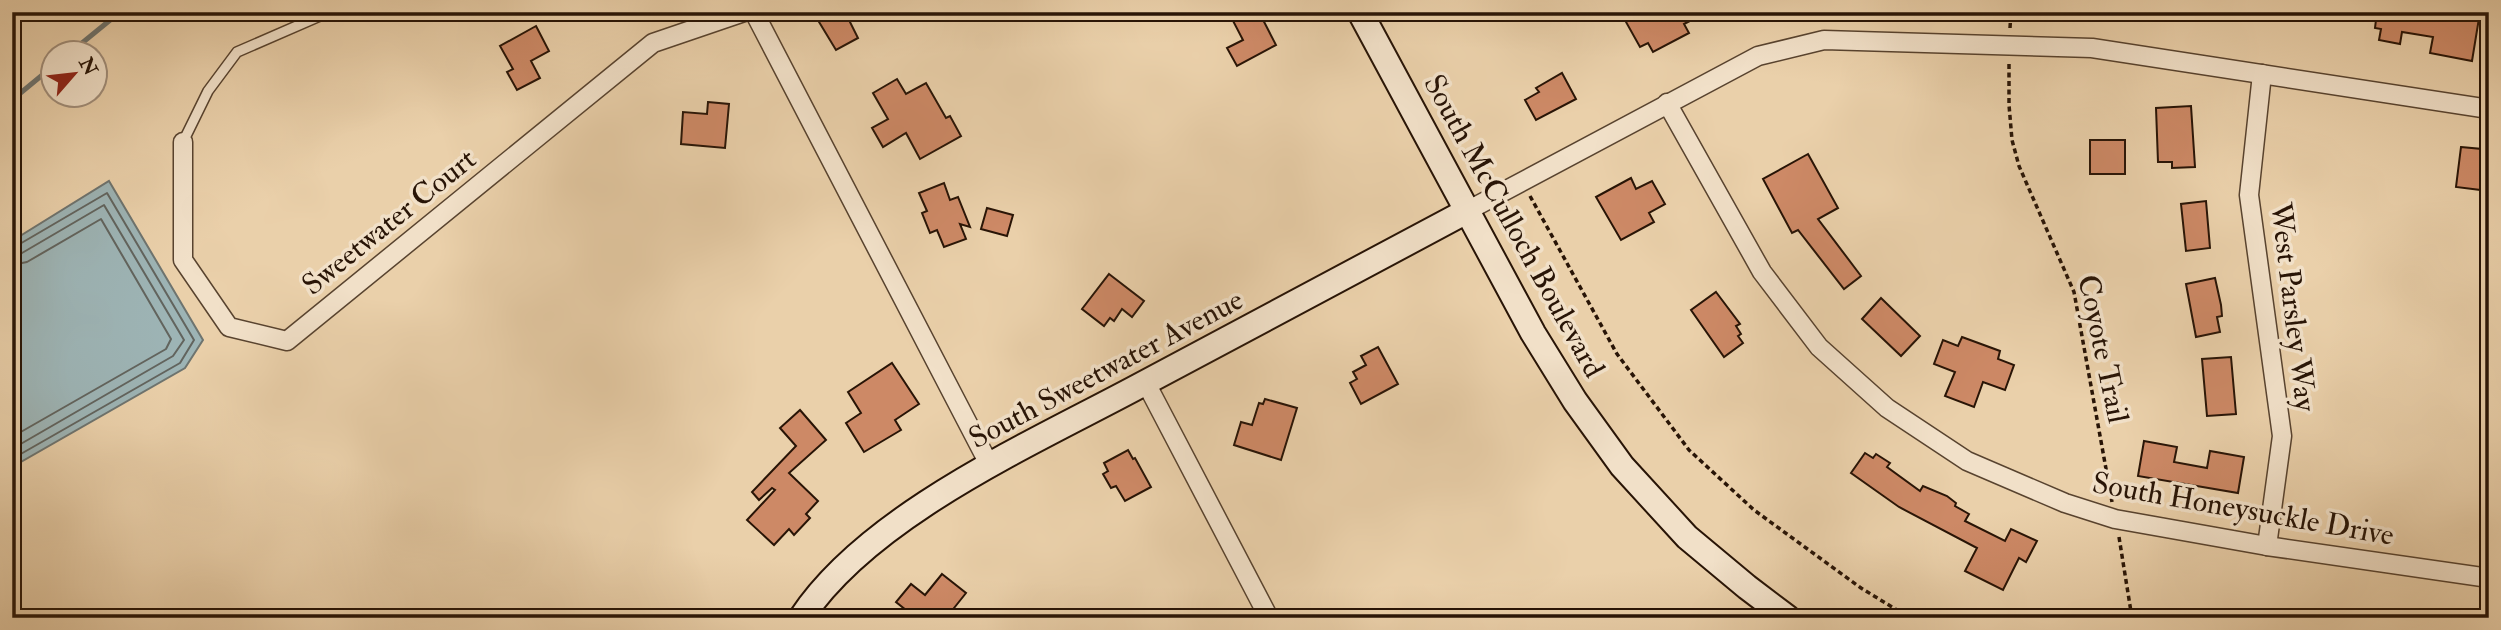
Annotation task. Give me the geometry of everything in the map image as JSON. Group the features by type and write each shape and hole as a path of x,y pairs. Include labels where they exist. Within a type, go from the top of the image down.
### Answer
{"street":[{"name":"Sweetwater Court","path":"183,142 183,260 229,327 287,341 653,43 744,12"},
{"path":"754,12 990,466"},
{"name":"South McCulloch Boulevard","path":"1360,12 1532,333 1575,401 1622,466 1687,537 1788,618"},
{"path":"1467,211 1758,55 1824,40 2092,48 2489,109"},
{"name":"West Parsley Way","path":"2262,74 2249,195 2282,436 2267,546"},
{"name":"South Honeysuckle Drive","path":"1667,103 1762,272 1819,347 1887,408 1967,461 2065,503 2115,519 2267,546 2489,579"},
{"name":"South Sweetwater Avenue","path":"801,618 815,596 852,558 908,516 990,466 1467,211"},
{"path":"1146,383 1269,618"}],"lane":[{"path":"183,142 208,91 237,52 329,12"}],"path":[{"name":"Coyote Trail","path":"2011,12 2008,105 2012,140 2019,166 2074,292 2132,618"},
{"path":"1522,181 1617,354 1689,450 1755,510 1861,588 1910,618"}],"water":[{"path":"109,181 203,340 185,368 12,467 12,241"}],"building":[{"path":"813,12 845,12 858,38 836,50"},
{"path":"1240,12 1259,12 1276,45 1237,66 1227,48 1243,40 1231,17"},
{"path":"1644,12 1707,12 1684,24 1689,33 1653,52 1648,43 1640,47 1626,22"},
{"path":"2377,12 2480,12 2472,61 2430,53 2433,37 2402,32 2400,44 2379,40 2381,29 2375,28"},
{"path":"536,26 549,51 531,61 540,78 517,90 507,72 513,69 500,46"},
{"path":"1562,73 1576,99 1536,120 1525,100 1539,92 1536,88"},
{"path":"897,79 906,94 926,83 946,118 950,116 961,136 920,159 906,133 883,147 872,128 888,119 873,93"},
{"path":"708,102 729,104 725,148 681,144 683,112 707,114"},
{"path":"2191,106 2195,167 2172,168 2172,162 2158,162 2156,108"},
{"path":"2090,140 2125,140 2125,174 2090,174"},
{"path":"2461,147 2482,149 2481,162 2489,163 2489,191 2456,187"},
{"path":"1808,154 1838,208 1818,219 1861,276 1844,289 1798,230 1792,233 1763,179"},
{"path":"1631,178 1636,189 1652,181 1665,204 1649,213 1654,222 1621,240 1596,197"},
{"path":"944,183 950,200 958,197 970,227 960,224 966,239 944,247 937,230 930,233 922,213 927,211 919,193"},
{"path":"2206,201 2210,248 2186,251 2181,204"},
{"path":"987,208 1013,215 1007,236 981,229"},
{"path":"1109,274 1144,301 1132,317 1122,309 1114,321 1110,318 1104,326 1082,309"},
{"path":"2215,278 2221,305 2222,316 2217,317 2220,332 2196,337 2186,284"},
{"path":"1716,292 1740,324 1736,326 1743,343 1724,357 1691,310"},
{"path":"1881,298 1920,336 1901,356 1862,319"},
{"path":"1962,337 2000,351 1998,359 2014,365 2005,390 1983,382 1974,407 1945,396 1955,372 1934,364 1943,340 1958,346"},
{"path":"1378,347 1398,384 1361,404 1350,383 1357,379 1353,372 1366,365 1361,356"},
{"path":"2231,357 2236,414 2207,416 2202,359"},
{"path":"892,363 919,404 895,420 901,430 864,452 846,423 861,413 848,392"},
{"path":"1265,399 1297,408 1281,460 1234,445 1241,422 1252,425 1259,403 1263,404"},
{"path":"800,410 826,440 789,473 818,501 806,514 810,518 794,535 789,529 774,545 747,520 775,490 772,488 759,500 752,492 796,446 780,428"},
{"path":"2144,441 2177,447 2174,462 2207,468 2210,451 2244,457 2238,493 2138,476"},
{"path":"1128,450 1151,487 1125,501 1116,486 1111,488 1103,474 1108,471 1104,463"},
{"path":"1865,453 1873,458 1876,454 1890,463 1887,467 1920,491 1923,486 1947,496 1956,503 1955,506 1969,514 1965,521 2005,541 2011,529 2037,541 2026,562 2019,558 2003,590 1965,571 1977,548 1899,507 1851,473"},
{"path":"942,574 966,593 946,618 916,618 896,602 911,584 925,595"}],"waterway":[{"path":"88,38 120,12"},
{"path":"12,100 38,79"}]}
